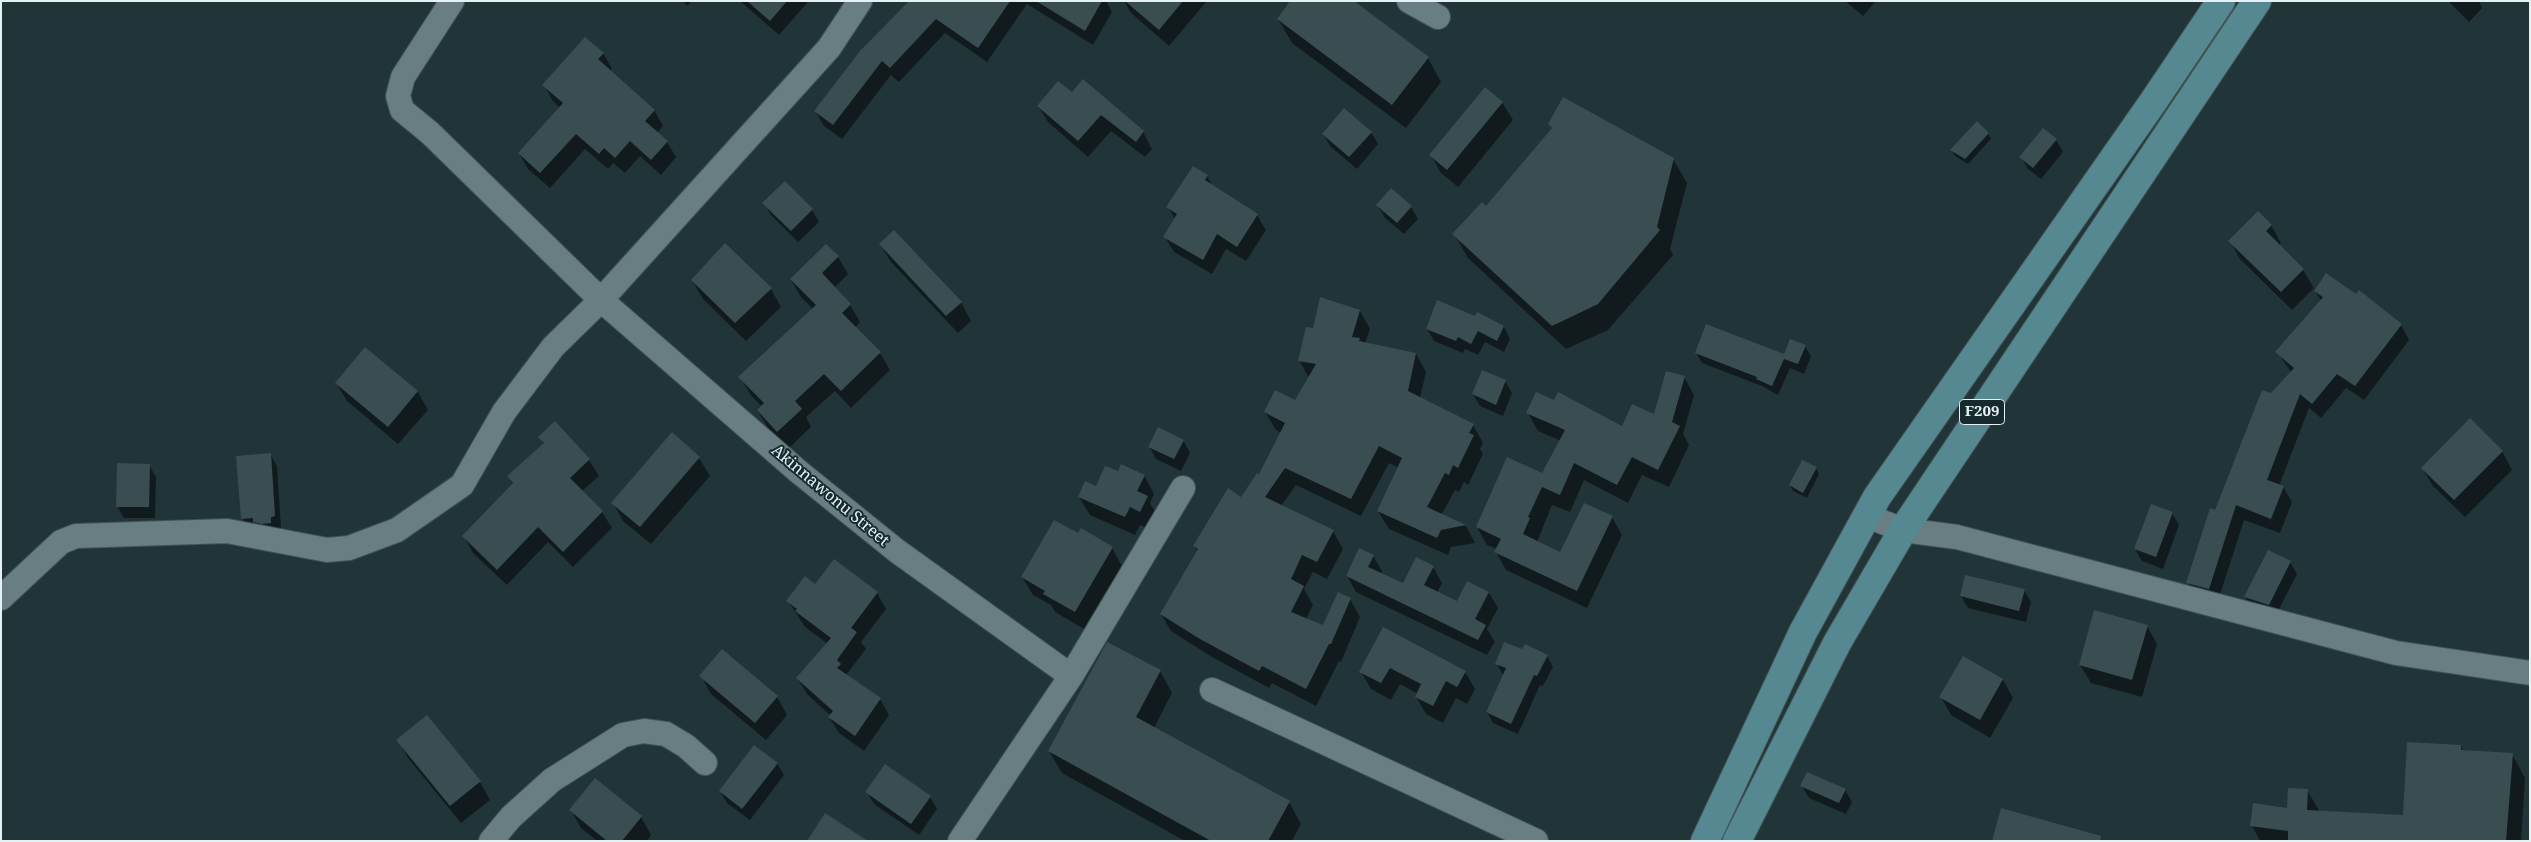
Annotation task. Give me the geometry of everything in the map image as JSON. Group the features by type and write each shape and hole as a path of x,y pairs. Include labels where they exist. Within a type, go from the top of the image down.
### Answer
{"main road":[{"name":"F209","path":"1705,841 1803,632 1877,497 2153,102 2220,1"},
{"name":"F209","path":"1737,841 1837,643 1903,530 2257,1"}],"street":[{"name":"Akinnawonu Street","path":"452,1 403,77 398,96 402,110 430,133 601,300 799,472 897,551 1072,676"},
{"path":"1,598 61,542 76,536 227,531 327,550 349,548 397,530 462,485 504,412 553,347 601,300 829,48 860,1"},
{"path":"1409,1 1438,17"},
{"path":"960,841 1072,676 1183,488"},
{"path":"1867,516 1903,530 1957,537 2396,654 2530,673"},
{"path":"1212,690 1536,841"},
{"path":"491,841 511,817 552,780 623,735 644,731 666,734 686,746 705,763"}],"building":[{"path":"747,1 787,1 770,21"},
{"path":"909,1 1010,1 978,48 936,19 890,68 882,61 833,125 814,111 860,51"},
{"path":"1036,1 1102,1 1085,31"},
{"path":"1125,1 1183,1 1159,30"},
{"path":"1290,1 1354,1 1429,57 1392,105 1277,19"},
{"path":"585,37 604,53 598,59 655,110 645,121 668,141 651,160 630,141 615,158 604,148 599,154 576,134 540,173 518,153 563,103 542,85"},
{"path":"1083,79 1144,131 1136,142 1101,115 1078,141 1037,106 1058,81 1072,92"},
{"path":"1485,87 1503,102 1447,170 1429,155"},
{"path":"1563,97 1674,158 1657,227 1660,230 1598,304 1552,326 1452,234 1482,202 1486,206 1552,128 1548,124"},
{"path":"1344,108 1372,132 1349,157 1322,134"},
{"path":"1977,121 1989,133 1965,159 1950,150"},
{"path":"2043,128 2057,139 2033,168 2019,157"},
{"path":"1193,166 1208,175 1205,180 1258,214 1237,247 1217,234 1203,260 1163,237 1177,214 1166,207"},
{"path":"785,181 813,209 791,231 762,203"},
{"path":"1391,188 1412,206 1397,223 1376,205"},
{"path":"2258,211 2272,225 2266,231 2304,269 2281,292 2228,241"},
{"path":"894,230 962,302 946,316 879,244"},
{"path":"725,243 772,288 735,323 691,280"},
{"path":"826,244 839,256 822,273 851,304 842,313 881,352 841,391 824,374 795,401 802,409 777,432 757,410 764,403 738,377 816,305 790,279"},
{"path":"2326,273 2356,294 2359,290 2402,324 2355,386 2337,374 2312,404 2300,394 2267,480 2284,486 2271,519 2236,505 2209,589 2186,583 2210,508 2215,510 2262,390 2271,393 2294,368 2275,352 2323,297 2314,291"},
{"path":"1320,297 1360,310 1352,337 1360,338 1359,341 1416,353 1408,391 1474,424 1469,433 1474,435 1458,468 1453,465 1449,475 1445,473 1427,507 1466,525 1441,530 1437,538 1377,511 1402,458 1379,446 1351,499 1285,468 1265,497 1334,530 1317,562 1302,555 1291,579 1304,586 1291,612 1323,625 1338,592 1351,598 1331,644 1329,644 1306,689 1262,666 1259,671 1200,639 1160,614 1198,549 1193,546 1228,488 1241,497 1257,473 1259,474 1285,423 1264,412 1275,390 1295,400 1316,364 1298,361 1306,327 1313,328"},
{"path":"1437,300 1475,316 1477,312 1504,326 1497,341 1478,331 1471,344 1458,337 1456,341 1426,329"},
{"path":"1706,324 1784,354 1790,339 1806,345 1798,364 1784,359 1772,386 1756,379 1757,377 1695,353"},
{"path":"365,347 418,391 388,427 335,383"},
{"path":"1482,370 1506,380 1496,405 1472,394"},
{"path":"1666,371 1685,376 1672,422 1680,426 1658,470 1632,457 1617,485 1574,463 1560,495 1542,487 1528,517 1530,518 1523,534 1560,552 1584,503 1613,516 1577,591 1494,552 1501,539 1476,527 1507,457 1542,473 1565,430 1526,413 1536,392 1554,400 1558,392 1622,426 1632,404 1654,414"},
{"path":"2470,418 2503,451 2454,500 2421,468"},
{"path":"555,421 590,459 570,478 603,511 563,552 538,527 497,570 462,536 513,483 507,476 544,443 538,437"},
{"path":"1158,427 1184,440 1174,459 1148,447"},
{"path":"672,432 700,457 640,527 611,503"},
{"path":"271,453 275,516 271,517 271,523 262,524 253,522 253,518 241,519 236,456"},
{"path":"1802,460 1817,467 1803,493 1789,485"},
{"path":"117,463 150,464 149,507 116,507"},
{"path":"1121,464 1145,475 1137,491 1148,496 1140,512 1130,507 1125,517 1078,497 1085,481 1096,486 1105,466 1118,471"},
{"path":"2151,504 2173,512 2156,557 2134,549"},
{"path":"1054,520 1078,533 1081,528 1113,547 1075,612 1043,594 1045,591 1021,577"},
{"path":"1359,548 1374,555 1368,567 1403,583 1416,557 1434,566 1424,585 1457,601 1467,581 1489,592 1475,619 1486,625 1478,640 1346,576"},
{"path":"2268,550 2291,561 2269,605 2244,597"},
{"path":"834,559 878,592 851,628 857,632 837,660 841,664 837,668 881,698 855,736 828,717 833,711 796,678 831,638 795,611 797,609 786,601 805,576 815,584"},
{"path":"1965,575 2025,589 2019,611 1960,596"},
{"path":"2094,610 2148,625 2132,680 2079,665"},
{"path":"1383,627 1466,671 1457,687 1446,681 1433,706 1415,697 1421,684 1390,668 1381,683 1359,672"},
{"path":"1107,642 1161,670 1136,717 1290,801 1268,841 1211,841 1048,751"},
{"path":"1504,642 1522,649 1525,644 1548,655 1537,676 1534,675 1511,724 1486,712 1506,668 1495,664"},
{"path":"722,649 778,696 755,723 699,676"},
{"path":"1963,656 2003,679 1980,720 1939,697"},
{"path":"427,715 481,781 450,806 396,740"},
{"path":"2407,742 2461,745 2461,750 2513,753 2506,841 2288,841 2288,831 2250,826 2253,803 2287,808 2288,788 2308,789 2307,810 2403,815"},
{"path":"754,745 778,763 742,809 719,791"},
{"path":"885,764 931,796 911,824 865,792"},
{"path":"1807,772 1846,789 1839,803 1800,786"},
{"path":"595,778 642,816 622,841 607,841 569,810"},
{"path":"2001,808 2101,836 2100,841 1992,841"},
{"path":"825,813 868,841 807,841"}]}
